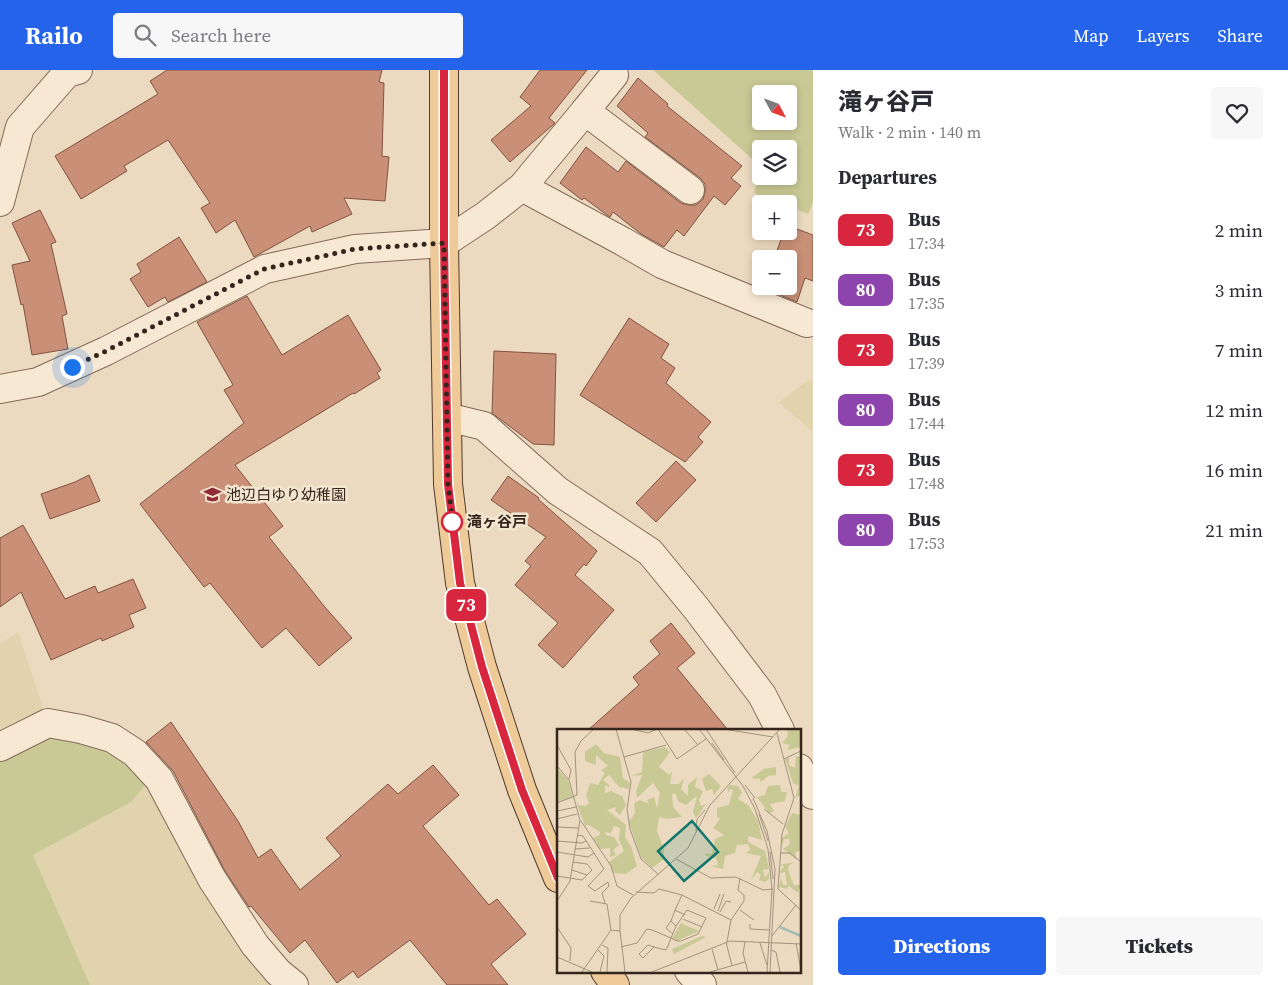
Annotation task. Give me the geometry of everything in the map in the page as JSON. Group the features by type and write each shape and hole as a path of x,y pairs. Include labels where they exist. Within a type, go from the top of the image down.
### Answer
{"main road":[{"path":"444,70 444,243 448,484 460,583 482,667 522,790 557,876"},
{"path":"598,972 604,985"},
{"path":"606,972 615,985"}],"street":[{"path":"0,202 20,127 67,73 78,70"},
{"path":"0,389 38,382 106,351 264,269 355,249 444,243 522,187 614,75"},
{"path":"585,111 690,190"},
{"path":"522,187 662,264 807,323"},
{"path":"447,417 484,426 558,491 650,552 696,608 762,695 779,729"},
{"path":"0,747 48,723 81,729 112,738 135,753 159,779 212,879 255,945 278,972 294,985"},
{"path":"801,772 813,795"},
{"path":"690,972 702,985"}],"shaded area":[{"path":"813,379 813,432 779,402"},
{"path":"18,632 44,710 0,734 0,644"},
{"path":"150,780 284,985 90,985 33,855 131,802"}],"green space":[{"path":"653,70 813,70 813,202 808,214 797,209 797,195 759,195 754,193 756,185 797,185 797,140 752,140 752,159"},
{"path":"51,736 109,747 150,780 131,802 33,855 90,985 0,985 0,759"}],"building":[{"path":"167,70 382,70 379,82 384,83 382,156 389,157 385,201 344,198 352,214 312,232 310,226 254,257 235,220 216,233 201,208 210,203 168,140 124,166 127,171 81,199 55,156 158,94 150,81"},
{"path":"540,70 587,70 549,118 555,123 510,162 491,140 531,106 520,97"},
{"path":"638,78 668,104 667,106 742,166 731,178 741,186 725,205 714,196 684,236 677,230 664,247 641,234 613,212 610,217 584,198 582,200 560,183 586,147 618,172 626,161 681,203 696,205 703,199 705,184 700,178 645,137 648,133 617,106"},
{"path":"40,210 56,242 51,244 67,314 62,316 68,349 32,355 23,304 21,305 12,265 30,261 12,223"},
{"path":"797,229 813,235 813,281 805,278 797,302 780,295 797,295 797,250 777,250 781,240 797,240"},
{"path":"179,237 207,282 168,302 165,297 148,307 130,279 141,272 137,264"},
{"path":"247,296 282,355 348,315 381,370 377,373 380,378 235,465 283,526 269,537 352,638 319,666 286,628 262,648 210,583 204,587 140,504 244,423 224,390 233,385 197,322"},
{"path":"629,318 669,344 661,358 675,368 666,383 711,422 698,437 703,442 685,462 580,395"},
{"path":"494,351 556,354 554,445 533,444 492,413"},
{"path":"676,461 696,480 656,522 636,503"},
{"path":"89,475 100,501 50,519 41,494"},
{"path":"508,476 539,498 597,551 586,566 584,564 575,575 614,610 563,668 538,645 558,623 515,585 531,566 525,561 546,537 491,500"},
{"path":"23,525 65,599 95,586 98,593 133,579 146,608 129,615 134,627 102,641 101,638 51,660 21,592 0,607 0,538"},
{"path":"671,623 695,653 677,668 727,729 589,729 639,685 633,677 660,654 650,641"},
{"path":"171,722 238,821 258,858 271,849 300,890 341,856 326,838 388,784 398,794 433,765 459,795 423,826 489,905 497,899 526,934 491,964 508,985 447,985 410,940 358,978 353,971 337,983 305,940 290,953 251,906 249,907 225,871 173,771 146,742"}],"bus line":[{"name":"73","path":"444,70 444,243 448,484 460,583 482,667 522,790 557,876"}],"place":[{"name":"池辺白ゆり幼稚園","path":"212,495"},
{"name":"滝ヶ谷戸","path":"452,522"}],"route":[{"path":"72,367 264,269 355,249 444,243 448,484 453,524 452,522"}]}
